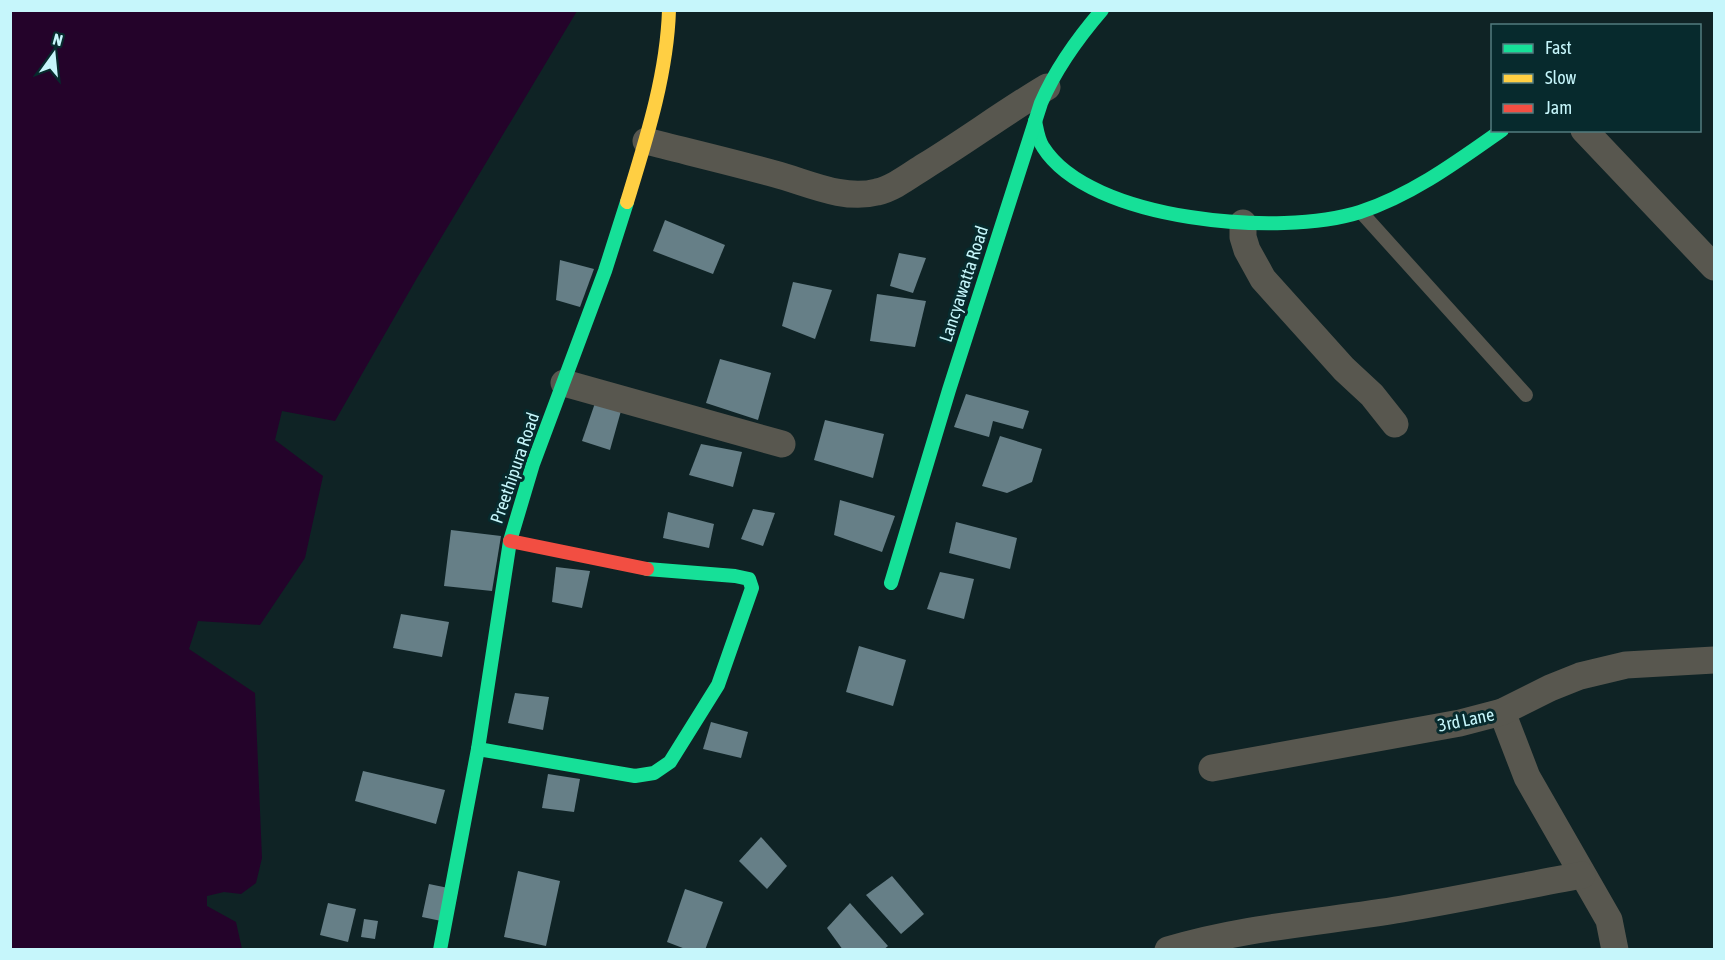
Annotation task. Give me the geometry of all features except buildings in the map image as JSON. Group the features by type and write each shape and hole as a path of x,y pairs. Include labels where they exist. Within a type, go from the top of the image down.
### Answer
{"street":[{"name":"Preethipura Road","path":"440,950 478,749 510,541 533,464 604,271 646,141 668,37 669,10"},
{"name":"Lancyawatta Road","path":"891,583 949,390 1047,87 1068,50 1102,10"},
{"path":"646,141 777,174 825,189 858,194 875,193 890,188 1047,87"},
{"path":"1035,122 1042,147 1057,165 1078,181 1105,195 1179,214 1243,223 1275,224 1360,212 1399,195 1499,132"},
{"path":"1586,132 1714,267"},
{"path":"1243,223 1243,237 1247,250 1263,279 1317,340 1378,402 1395,424"},
{"path":"564,383 782,444"},
{"path":"478,749 635,776 650,775 660,771 670,762 718,685 752,588 749,579 735,576 646,569 510,541"},
{"name":"3rd Lane","path":"1212,768 1460,723 1502,712 1580,676 1626,665 1714,660"},
{"path":"1502,712 1527,777 1610,920 1615,950"},
{"path":"1168,950 1194,942 1241,933 1402,909 1582,875"}],"lane":[{"path":"1360,212 1526,395"}],"shaded area":[{"path":"10,11 577,11 417,278 335,421 282,411 275,440 323,476 305,558 260,625 198,621 189,649 255,693 262,858 256,883 241,894 224,892 207,896 207,906 236,922 242,949 11,949"}],"traffic: fast":[{"path":"891,583 949,390 1041,103 1068,54 1102,10"},
{"path":"1035,121 1043,147 1067,172 1101,192 1143,207 1190,217 1238,222 1284,223 1326,219 1360,212 1416,187 1499,132"},
{"path":"440,950 478,749 510,541 533,464 605,271 627,202"},
{"path":"478,749 635,776 654,773 670,762 718,685 752,588 749,579 735,576 647,569"}],"traffic: slow":[{"path":"627,202 660,83 669,10"}],"traffic: jam":[{"path":"510,541 647,569"}]}
